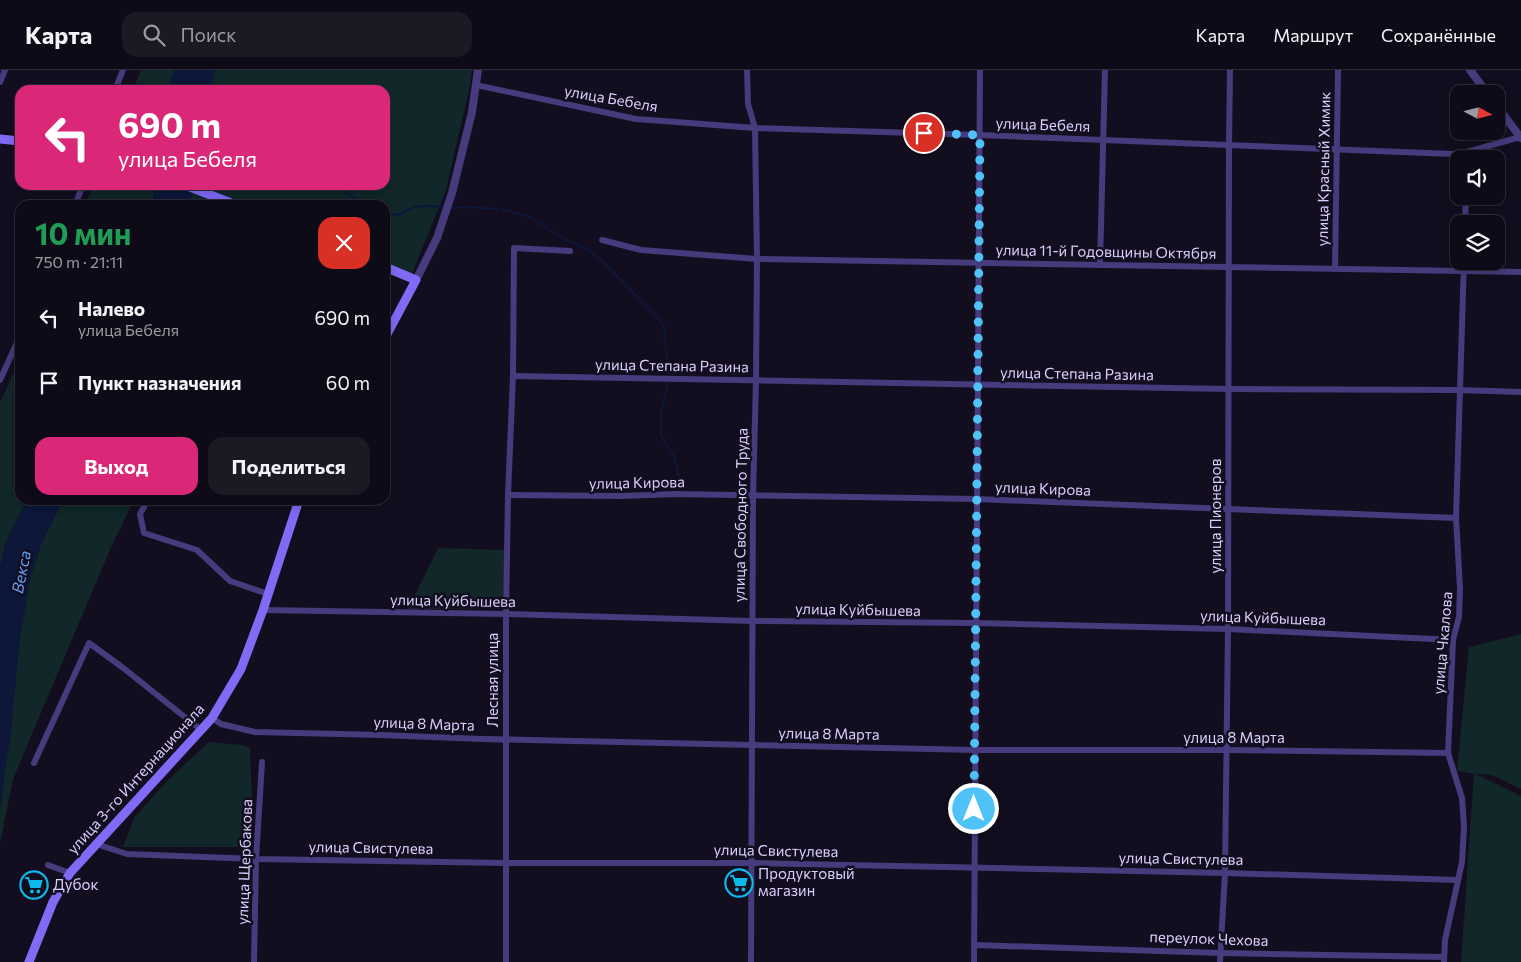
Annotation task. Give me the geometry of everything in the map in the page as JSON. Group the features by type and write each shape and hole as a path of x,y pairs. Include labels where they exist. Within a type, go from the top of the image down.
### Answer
{"main road":[{"path":"0,139 15,140"},
{"path":"198,190 222,200"},
{"path":"390,269 416,280 390,329"},
{"name":"улица 3-го Интернационала","path":"29,962 53,902 70,873 202,730 212,718 241,669 263,610 297,505"}],"street":[{"path":"0,82 5,70"},
{"path":"117,85 123,70"},
{"path":"416,280 443,223 452,193 472,112 478,70"},
{"name":"улица Свободного Труда","path":"747,70 748,104 755,128 757,259 753,496 751,962"},
{"path":"974,962 980,70"},
{"path":"1100,265 1104,70"},
{"name":"улица Пионеров","path":"1220,962 1225,873 1227,750 1230,70"},
{"name":"улица Красный Химик","path":"1335,269 1338,70"},
{"path":"1470,70 1481,85"},
{"name":"улица Бебеля","path":"476,85 636,119 755,128 1450,154"},
{"path":"1505,117 1521,137"},
{"name":"улица Бебеля","path":"1482,150 1521,137"},
{"name":"улица 11-й Годовщины Октября","path":"602,240 641,250 757,259 1521,272"},
{"name":"Лесная улица","path":"506,962 506,614 513,376 514,248 570,251"},
{"name":"улица Чкалова","path":"1444,960 1445,940 1462,862 1464,827 1462,798 1448,753 1453,640 1459,617 1460,598 1456,518 1464,271"},
{"path":"0,380 15,347"},
{"name":"улица Степана Разина","path":"513,376 1229,389 1521,392"},
{"name":"улица Кирова","path":"508,495 621,496 676,494 976,499 1456,518"},
{"path":"145,505 140,514 144,533 196,550 230,580 268,594"},
{"name":"улица Куйбышева","path":"263,610 1228,629 1453,640"},
{"path":"34,763 88,643 122,667 202,730"},
{"name":"улица 8 Марта","path":"212,718 220,724 255,732 506,740 975,750 1227,750 1448,753"},
{"name":"улица Щербакова","path":"254,962 256,859 262,762"},
{"name":"улица Свистулева","path":"96,844 127,854 256,859 505,863 752,863 1458,880"},
{"path":"48,865 70,873"},
{"name":"переулок Чехова","path":"974,945 1444,960"}],"green space":[{"path":"141,70 175,70 170,85 135,85"},
{"path":"215,70 472,70 446,190 409,281 390,274 390,200 191,200 192,190 390,190 390,85 211,85"},
{"path":"92,190 154,190 153,200 87,200"},
{"path":"15,370 15,505 24,505 6,542 0,568 0,402"},
{"path":"60,505 132,505 111,547 13,779 0,844 0,808 20,636 31,575 41,544"},
{"path":"438,548 505,550 503,609 408,609"},
{"path":"1521,634 1521,789 1492,775 1476,774 1521,796 1521,962 1461,962 1474,774 1457,771 1469,647"},
{"path":"209,742 242,745 250,748 253,828 247,847 123,847 134,818 167,781"}],"water":[{"path":"175,70 215,70 211,85 170,85"},
{"path":"154,190 192,190 191,200 153,200"},
{"name":"Векса","path":"24,505 60,505 41,544 31,575 20,636 11,731 0,808 0,568 6,542"}],"waterway":[{"path":"344,190 358,200"},
{"path":"390,214 400,215 415,207 445,207"},
{"path":"450,208 497,209"},
{"path":"502,209 529,217 566,240 587,249 601,260 660,320 664,328 668,373"},
{"path":"668,382 661,414 661,436 674,456 682,488"}],"place":[{"name":"Продуктовый магазин","path":"739,883"},
{"name":"Дубок","path":"34,885"}],"route":[{"path":"924,133 980,135 974,809"}]}
